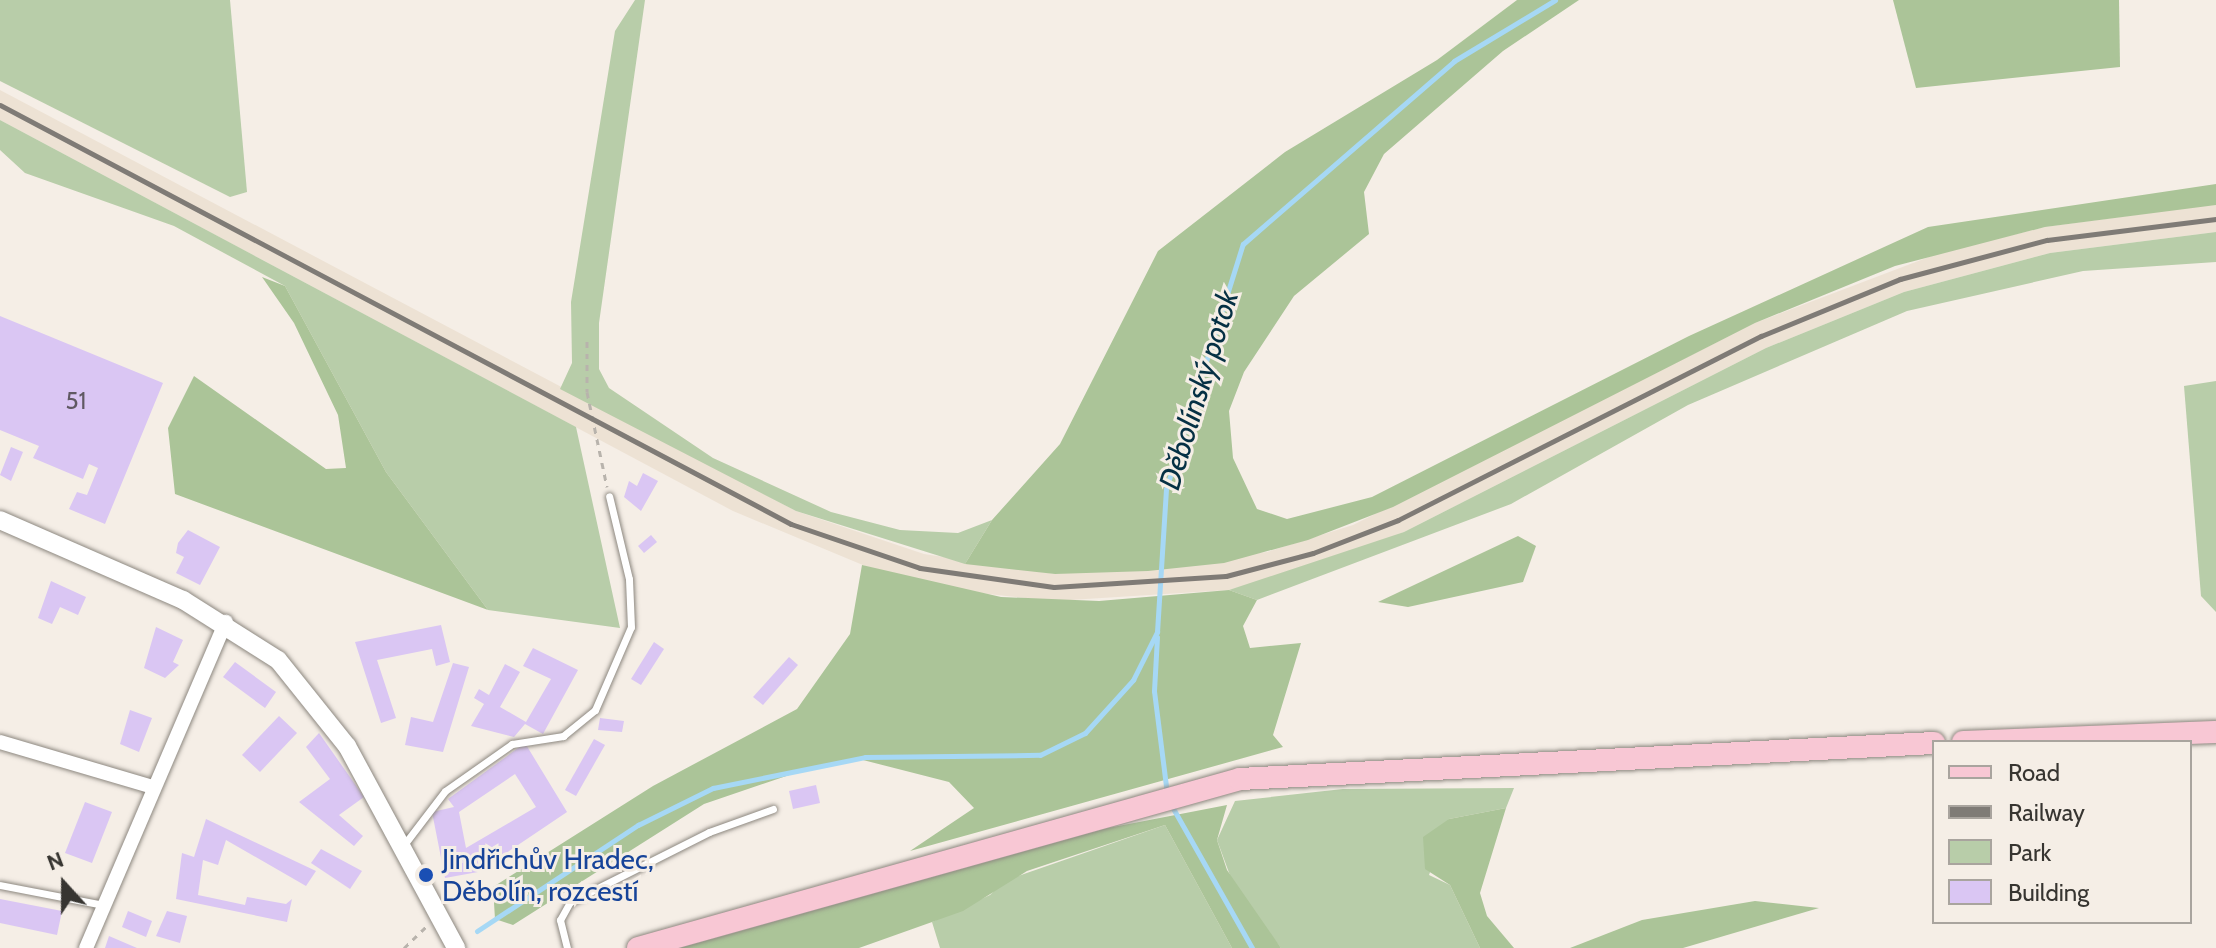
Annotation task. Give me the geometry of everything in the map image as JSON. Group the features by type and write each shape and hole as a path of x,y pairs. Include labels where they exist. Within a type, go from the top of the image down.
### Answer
{"main road":[{"path":"2014,740 2216,732"},
{"path":"638,948 1209,786 1282,775 1932,743"}],"street":[{"path":"0,520 226,622 313,696 403,846 456,948"},
{"path":"86,948 226,622"},
{"path":"0,742 153,787"}],"lane":[{"path":"403,846 445,791 512,744 563,736 595,710 631,627 629,579 609,496"},
{"path":"567,948 560,920 570,902 689,841 773,809"},
{"path":"0,885 104,905"}],"path":[{"path":"587,341 587,392 609,496"},
{"path":"404,948 410,936 441,919"}],"shaded area":[{"path":"0,90 796,511 924,554 1055,574 1267,552 1353,525 1755,323 1942,252 2045,227 2216,205 2216,232 2050,253 1904,292 1766,348 1404,532 1317,566 1229,590 1054,601 960,591 870,568 733,511 0,120"}],"green space":[{"path":"0,0 230,0 247,192 230,197 0,81"},
{"path":"635,0 645,0 599,323 599,369 609,388 713,458 831,512 900,530 958,533 992,520 965,564 796,511 560,389 572,363 571,302 615,31"},
{"path":"1517,0 1579,0 1503,51 1384,154 1364,192 1369,234 1294,296 1244,372 1229,411 1233,458 1257,509 1287,519 1372,497 1689,336 1928,227 2216,184 2216,205 2045,227 1895,266 1755,323 1393,507 1308,540 1224,563 1148,571 1055,574 965,564 992,520 1060,444 1158,251 1285,152 1437,60"},
{"path":"1893,0 2119,0 2120,67 1916,88"},
{"path":"0,120 576,427 620,628 488,610 386,472 285,286 174,226 25,173 0,150"},
{"path":"2216,232 2216,262 2083,271 1907,311 1688,405 1511,504 1257,600 1229,590 1404,532 1766,348 1904,292 2050,253"},
{"path":"262,277 285,286 386,472 488,610 175,494 168,428 194,376 326,469 346,468 338,415 294,323"},
{"path":"2216,381 2216,612 2201,596 2184,386"},
{"path":"1518,536 1536,546 1523,582 1408,607 1378,602"},
{"path":"862,565 1001,597 1099,601 1229,590 1257,600 1243,626 1250,648 1301,643 1273,735 1283,747 910,851 974,808 949,782 859,759 807,769 704,804 513,925 495,919 493,887 653,786 797,709 850,634"},
{"path":"1514,788 1506,808 1449,819 1429,875 1450,885 1480,948 1281,948 1235,889 1217,840 1235,801 1343,789"},
{"path":"1227,805 1217,840 1227,870 1281,948 1232,948 1165,825 1027,871 963,911 859,948 680,948 1108,828"},
{"path":"1506,808 1480,893 1487,916 1514,948 1480,948 1450,885 1425,869 1423,837 1449,819"},
{"path":"1165,825 1232,948 940,948 932,922 990,895 1004,881"},
{"path":"1755,901 1819,908 1683,948 1570,948 1642,920"}],"building":[{"path":"0,316 163,383 105,524 69,509 77,492 87,495 98,468 89,464 83,479 33,458 39,446 0,430"},
{"path":"11,447 23,452 11,481 0,475"},
{"path":"643,473 658,481 641,511 624,497 629,481 637,486"},
{"path":"188,530 220,547 200,585 176,573 184,557 176,553 178,543"},
{"path":"651,535 657,542 644,553 638,546"},
{"path":"51,581 86,597 78,615 60,607 52,624 38,618"},
{"path":"441,625 450,662 436,666 432,649 377,660 396,718 381,723 355,642"},
{"path":"156,627 183,640 173,662 179,665 165,678 144,668"},
{"path":"654,642 664,649 641,685 631,679"},
{"path":"533,648 578,670 543,734 525,724 514,737 471,726 484,704 474,698 479,689 489,695 505,664 520,672 500,707 526,722 551,679 523,666"},
{"path":"789,657 798,665 763,705 753,697"},
{"path":"235,662 276,692 265,708 223,677"},
{"path":"453,663 469,667 443,752 405,745 411,717 433,722"},
{"path":"130,710 152,718 139,752 120,744"},
{"path":"279,716 297,733 260,772 242,755"},
{"path":"600,718 624,721 622,732 598,730"},
{"path":"319,733 364,797 339,815 363,836 354,846 299,802 330,779 306,747"},
{"path":"594,739 605,745 576,796 565,790"},
{"path":"525,743 567,812 478,872 445,878 432,812 454,807 448,799","holes":["515,774 536,807 466,848 459,812"]},
{"path":"816,785 820,803 793,809 789,791"},
{"path":"85,802 112,812 92,863 65,853"},
{"path":"206,819 316,871 306,886 226,840 218,865 203,860 198,895 245,905 247,897 286,904 292,899 287,922 176,899 182,853 194,857"},
{"path":"321,849 362,871 350,889 311,863"},
{"path":"0,899 62,911 57,935 0,923"},
{"path":"128,911 152,921 146,937 122,927"},
{"path":"167,911 187,916 180,943 156,936"},
{"path":"109,936 137,948 105,948"}],"waterway":[{"name":"Děbolínský potok","path":"477,931 638,825 713,788 865,757 1040,755 1085,733 1133,680 1157,632 1166,489 1243,244 1454,61 1555,0"},
{"path":"1157,637 1154,691 1167,794"},
{"path":"1170,803 1252,948"}],"railway":[{"path":"0,105 791,524 920,568 1054,587 1226,576 1313,553 1398,520 1761,336 1900,279 2047,240 2216,219"}],"place":[{"name":"Jindřichův Hradec, Děbolín, rozcestí","path":"426,875"}]}
